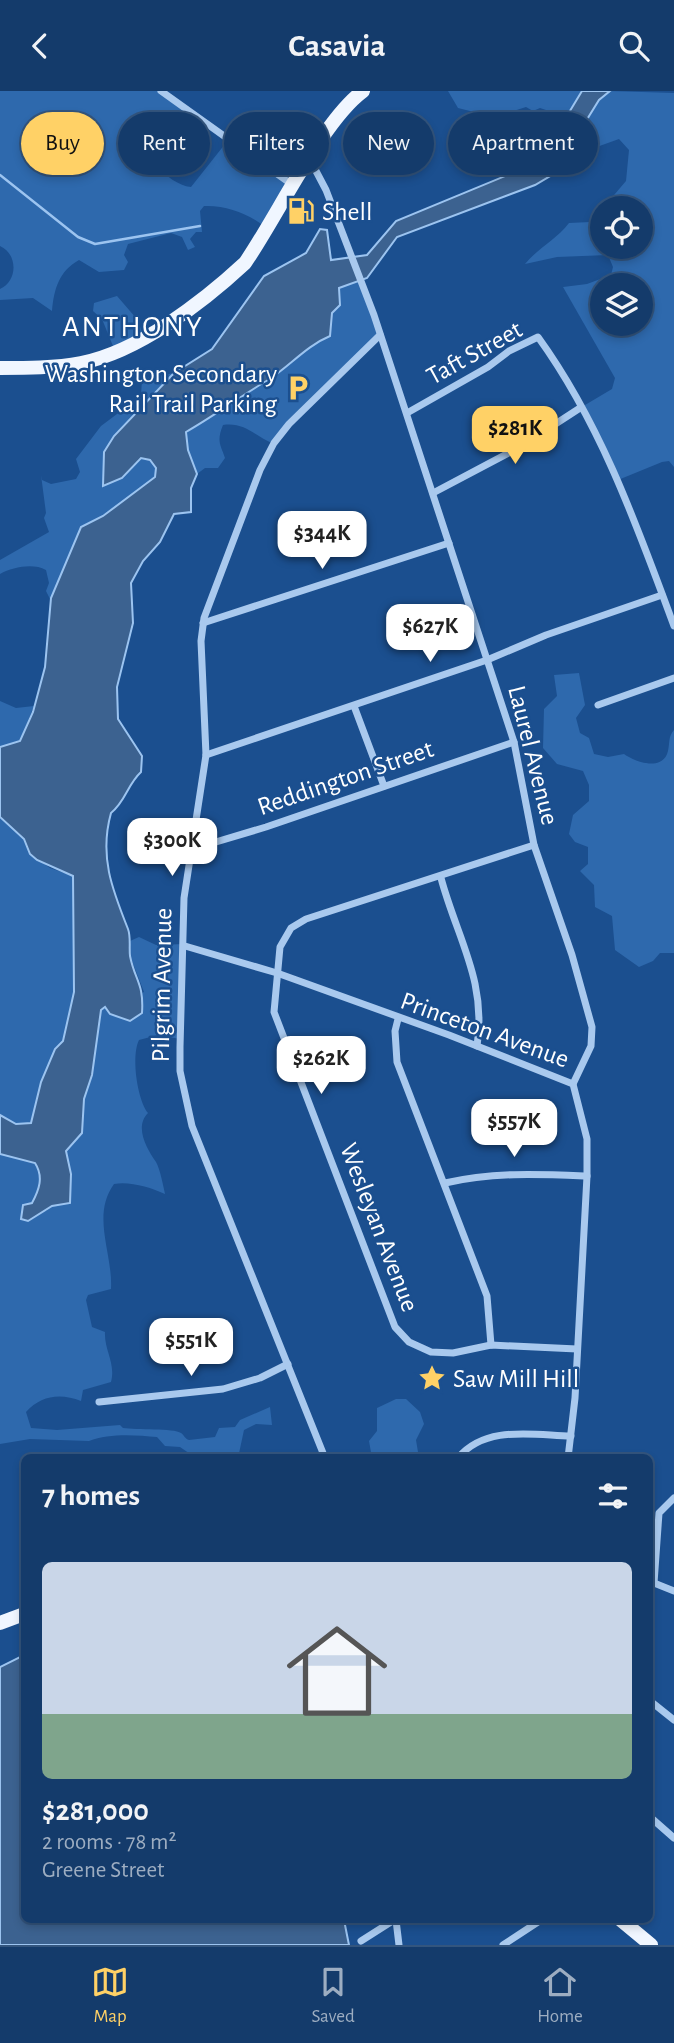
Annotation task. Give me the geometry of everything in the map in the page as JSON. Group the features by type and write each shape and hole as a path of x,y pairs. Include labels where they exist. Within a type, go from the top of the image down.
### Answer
{"main road":[{"path":"329,129 349,96 363,91"},
{"path":"0,368 81,363 116,352 152,333 226,281 245,263 301,175"},
{"path":"0,1623 21,1615"},
{"path":"625,1923 651,1945"}],"street":[{"path":"161,91 294,186"},
{"name":"Laurel Avenue","path":"318,175 347,245 407,413 514,742 534,845 572,955 592,1027 591,1046 573,1084"},
{"name":"Pilgrim Avenue","path":"323,1454 191,1126 183,1094 180,1047 185,946 184,898 189,850 206,755 201,651 204,623 213,588 260,470 274,443 289,424 380,335"},
{"name":"Taft Street","path":"407,413 488,367 509,351 538,337 617,475 674,626"},
{"path":"433,493 520,447 580,408"},
{"path":"204,623 449,543"},
{"path":"206,755 487,660 546,635 662,595"},
{"path":"598,705 674,678"},
{"path":"354,706 384,786"},
{"name":"Reddington Street","path":"189,850 514,742"},
{"name":"Wesleyan Avenue","path":"534,845 441,878 306,919 291,928 281,947 274,1012 395,1327 409,1342 431,1352 466,1351 491,1345 577,1349"},
{"path":"441,878 478,990 481,1021 477,1046"},
{"name":"Princeton Avenue","path":"185,946 277,973 573,1084 587,1139 587,1176 569,1454"},
{"path":"398,1019 395,1031 397,1062 487,1296 491,1345"},
{"path":"445,1183 483,1174 587,1176"},
{"path":"99,1402 153,1394 223,1389 260,1378 288,1364"},
{"path":"462,1454 474,1441 493,1435 571,1436"},
{"path":"653,1574 659,1513 674,1498"},
{"path":"653,1584 674,1591"},
{"path":"653,1703 674,1720"},
{"path":"653,1820 674,1838"},
{"path":"361,1941 390,1923"},
{"path":"395,1923 399,1945"},
{"path":"503,1945 536,1923"}],"shaded area":[{"path":"0,91 162,91 191,112 118,112 118,175 166,175 181,185 191,187 200,175 210,175 210,163 224,145 224,175 279,175 292,184 267,228 237,211 204,206 200,211 202,232 196,232 190,239 195,247 188,250 182,237 171,233 128,244 124,255 128,262 124,270 99,272 79,260 62,275 54,295 52,311 33,298 0,300 0,289 10,280 14,267 10,255 0,246"},
{"path":"448,91 582,91 569,112 547,112 540,108 533,111 526,107 510,112 474,112 458,108"},
{"path":"582,91 610,91 599,100 592,112 569,112"},
{"path":"610,91 674,93 674,467 669,461 662,462 618,480 580,408 612,389 615,378 591,336 653,336 653,273 612,273 613,267 610,259 653,259 653,196 613,196 626,181 629,150 619,139 598,147 598,112 592,112 599,100"},
{"path":"507,175 552,175 535,185 397,237 367,278 339,288 340,305 332,313 330,336 313,345 268,380 186,432 188,450 197,474 191,488 191,512 174,514 160,542 143,561 131,583 133,623 117,687 118,719 142,756 141,772 111,813 106,844 107,858 112,886 129,932 130,956 140,988 142,1013 130,1021 110,1014 105,1007 101,1010 92,1075 84,1099 82,1133 66,1151 71,1174 70,1203 52,1206 28,1221 21,1219 23,1205 32,1203 37,1193 39,1173 35,1163 0,1154 0,1115 16,1124 31,1123 41,1082 55,1049 63,1041 74,992 73,876 37,860 30,854 24,839 0,817 0,747 20,741 33,712 45,667 51,598 81,527 103,516 155,477 156,468 150,460 141,458 122,478 103,486 104,452 114,436 174,373 212,349 264,276 306,253 320,229 327,230 331,260 367,255 396,221"},
{"path":"590,222 590,256 557,257 525,264 558,234 569,223"},
{"path":"360,281 379,332 272,443 243,427 223,425 220,439 225,458 218,468 205,468 197,474 188,450 186,432 276,375 313,345 330,336 332,313 340,305 339,288"},
{"path":"590,283 590,334 563,287"},
{"path":"117,296 136,318 144,335 115,351 102,319 93,311 94,303"},
{"path":"174,373 114,436 122,478 141,458 150,460 156,468 155,477 103,516 81,527 51,601 46,591 49,583 46,570 23,567 0,574 0,560 49,532 44,518 46,513 41,475 42,480 51,484 76,479 80,472 76,459 101,426 141,396 142,379"},
{"path":"579,673 585,705 576,718 580,733 589,738 594,754 608,757 624,754 641,762 655,763 665,757 674,730 674,953 660,953 653,961 639,967 615,950 612,916 595,907 594,885 580,871 588,864 588,847 575,842 569,834 573,815 589,801 589,785 583,771 557,764 543,748 544,709 557,696 554,675"},
{"path":"0,701 16,708 34,706 20,741 0,747"},
{"path":"0,817 24,839 30,854 50,868 73,876 74,992 63,1041 55,1049 41,1082 31,1123 16,1124 0,1115"},
{"path":"139,937 156,945 185,944 180,1039 158,1035 139,1040 135,1056 138,1088 148,1113 142,1125 143,1138 157,1165 165,1194 139,1185 120,1183 114,1184 107,1196 103,1222 111,1289 88,1295 86,1300 92,1327 105,1332 112,1369 111,1382 83,1390 81,1401 52,1397 38,1402 26,1412 31,1428 57,1430 120,1425 123,1428 177,1431 189,1440 215,1437 219,1428 235,1427 240,1420 270,1407 272,1425 256,1424 244,1430 239,1454 190,1454 180,1447 165,1446 157,1437 140,1436 114,1436 89,1441 30,1439 0,1444 0,1154 35,1163 40,1183 32,1203 46,1211 52,1206 70,1203 71,1174 66,1151 82,1133 84,1099 92,1075 101,1010 144,992 130,956 130,941"},
{"path":"396,1399 406,1399 420,1412 424,1424 416,1440 418,1454 371,1454 369,1441 377,1431 377,1408"},
{"path":"21,1656 21,1923 345,1923 349,1945 0,1945 0,1667"}],"waterway":[{"path":"0,175 78,237 95,244 200,226"}],"place":[{"name":"Shell","path":"301,211"},
{"name":"Washington Secondary Rail Trail Parking","path":"298,388"},
{"name":"Saw Mill Hill","path":"432,1378"}],"district":[{"name":"ANTHONY","path":"133,326"}]}
